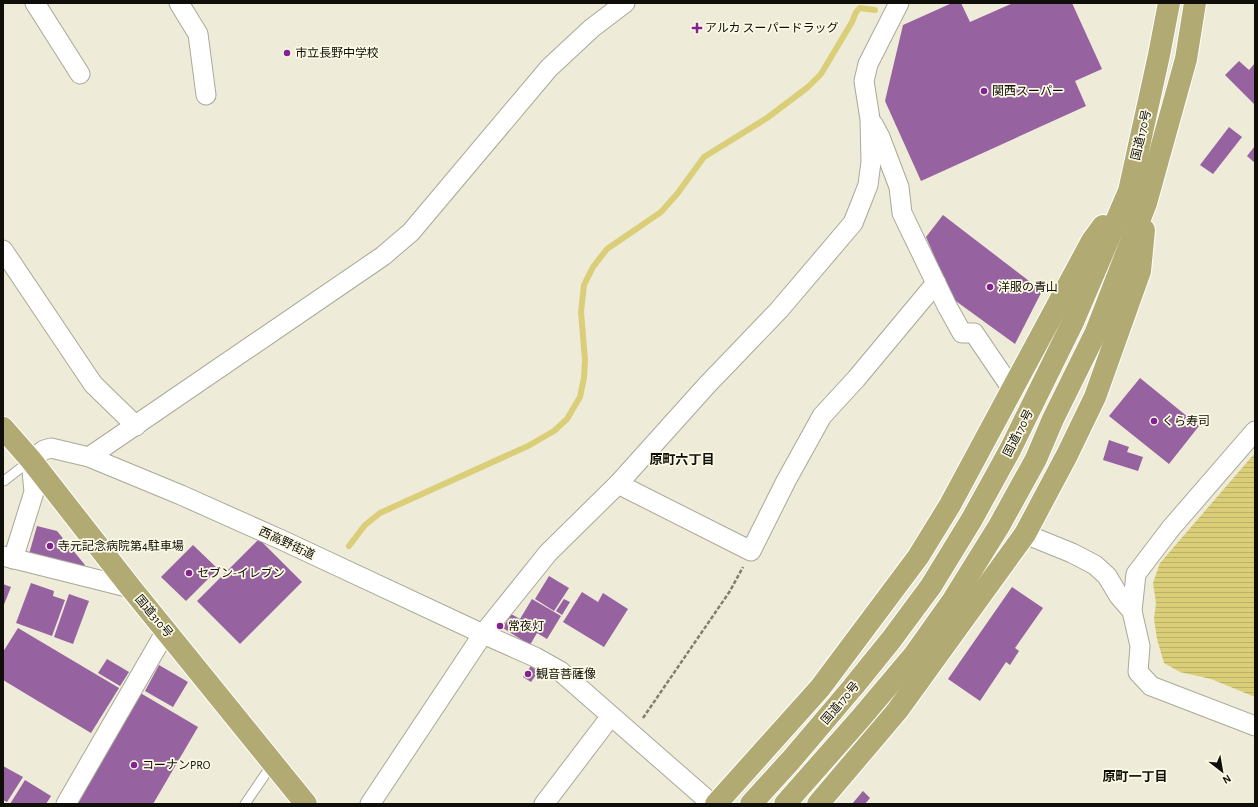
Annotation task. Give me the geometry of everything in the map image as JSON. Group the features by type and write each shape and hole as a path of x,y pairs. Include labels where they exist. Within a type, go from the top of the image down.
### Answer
{"highway":[{"name":"国道170号","path":"751,804 813,734 891,640 927,592 972,519 1027,416 1073,322 1129,191 1169,3"},
{"name":"国道170号","path":"785,804 914,655 953,600 999,526 1036,460 1053,419 1096,332 1146,203 1186,59 1195,3"},
{"path":"716,804 820,688 918,557 950,505 1092,241 1129,191"},
{"path":"818,804 897,712 1025,534 1067,455 1095,397 1140,271 1146,203"},
{"name":"国道310号","path":"3,428 31,460 131,588 306,804"}],"street":[{"path":"179,3 198,34 206,95"},
{"path":"89,457 383,256 411,232 549,68 592,28 625,3"},
{"path":"370,804 483,634 548,553 618,484 707,385 779,310 841,239 852,223 862,204 868,185 871,162 870,119 864,81 868,64 899,3"},
{"path":"41,5 80,74"},
{"path":"870,119 880,137 899,187 902,213 962,333 974,333 1012,389"},
{"path":"3,250 93,384 136,426"},
{"path":"618,484 752,551 786,481 822,416 856,379 936,283"},
{"path":"1255,431 1171,528 1136,574 1132,611 1140,646 1138,672 1151,686 1255,726"},
{"name":"西高野街道","path":"31,460 44,450 51,448 89,457 195,501 535,657 560,671 712,804"},
{"path":"31,460 34,492 8,558 131,588"},
{"path":"1025,534 1072,553 1095,565 1107,576 1119,596 1132,611"},
{"path":"66,804 166,631"},
{"path":"544,804 611,716"}],"lane":[{"path":"3,482 31,460"},
{"path":"245,804 273,763"}],"path":[{"path":"632,734 730,591 752,551"}],"shaded area":[{"path":"1255,453 1255,697 1211,679 1180,672 1164,663 1157,639 1154,619 1156,603 1153,583 1160,563"}],"building":[{"name":"関西スーパー","path":"952,3 961,3 970,22 1013,3 1072,3 1102,69 1075,81 1086,106 921,181 885,101 903,25"},
{"path":"1239,61 1249,70 1255,63 1255,105 1225,75"},
{"path":"1229,127 1242,137 1213,174 1200,165"},
{"path":"1255,146 1255,163 1247,156"},
{"path":"943,215 1042,291 1015,344 953,299 926,237"},
{"name":"くら寿司","path":"1140,378 1199,426 1169,464 1109,416"},
{"path":"1109,440 1129,447 1127,452 1143,457 1138,471 1103,460"},
{"path":"37,526 57,531 85,565 83,569 29,554"},
{"path":"259,539 302,582 240,644 197,601"},
{"name":"セブン-イレブン","path":"193,545 218,569 186,601 161,577"},
{"path":"549,576 569,588 554,611 535,599"},
{"path":"31,583 54,591 53,596 65,600 52,636 16,623"},
{"path":"3,584 11,587 3,607"},
{"path":"1012,587 1043,608 1015,648 1019,651 1010,665 1006,662 980,701 948,679"},
{"path":"582,592 598,602 603,593 628,609 604,647 563,622"},
{"path":"69,594 89,601 73,644 54,637"},
{"path":"532,599 561,616 547,639 537,633 530,645 503,628 511,614 520,619"},
{"path":"564,599 570,602 562,615 556,611"},
{"path":"18,628 119,688 91,733 3,680 3,652"},
{"path":"107,659 129,672 120,686 98,673"},
{"path":"159,665 188,682 173,707 145,691"},
{"path":"531,666 538,672 531,682 523,677"},
{"name":"コーナンPRO","path":"137,691 198,727 153,804 70,804"},
{"path":"3,766 23,777 7,802 3,800"},
{"path":"25,780 51,796 46,804 10,804"},
{"path":"863,791 870,798 865,804 852,804"}],"waterway":[{"path":"349,546 365,525 380,513 528,446 554,431 567,419 580,397 584,378 585,360 581,312 584,285 593,267 607,249 661,212 677,194 704,157 767,118 808,87 821,74 852,22 856,12 860,8 875,10"}],"place":[{"name":"アルカ スーパードラッグ","path":"697,28"},
{"name":"市立長野中学校","path":"287,53"},
{"name":"関西スーパー","path":"984,91"},
{"name":"洋服の青山","path":"990,287"},
{"name":"くら寿司","path":"1154,421"},
{"name":"寺元記念病院第4駐車場","path":"50,546"},
{"name":"セブン-イレブン","path":"189,573"},
{"name":"常夜灯","path":"500,626"},
{"name":"観音菩薩像","path":"528,674"},
{"name":"コーナンPRO","path":"134,765"}],"district":[{"name":"原町六丁目","path":"682,459"},
{"name":"原町一丁目","path":"1135,776"}]}
